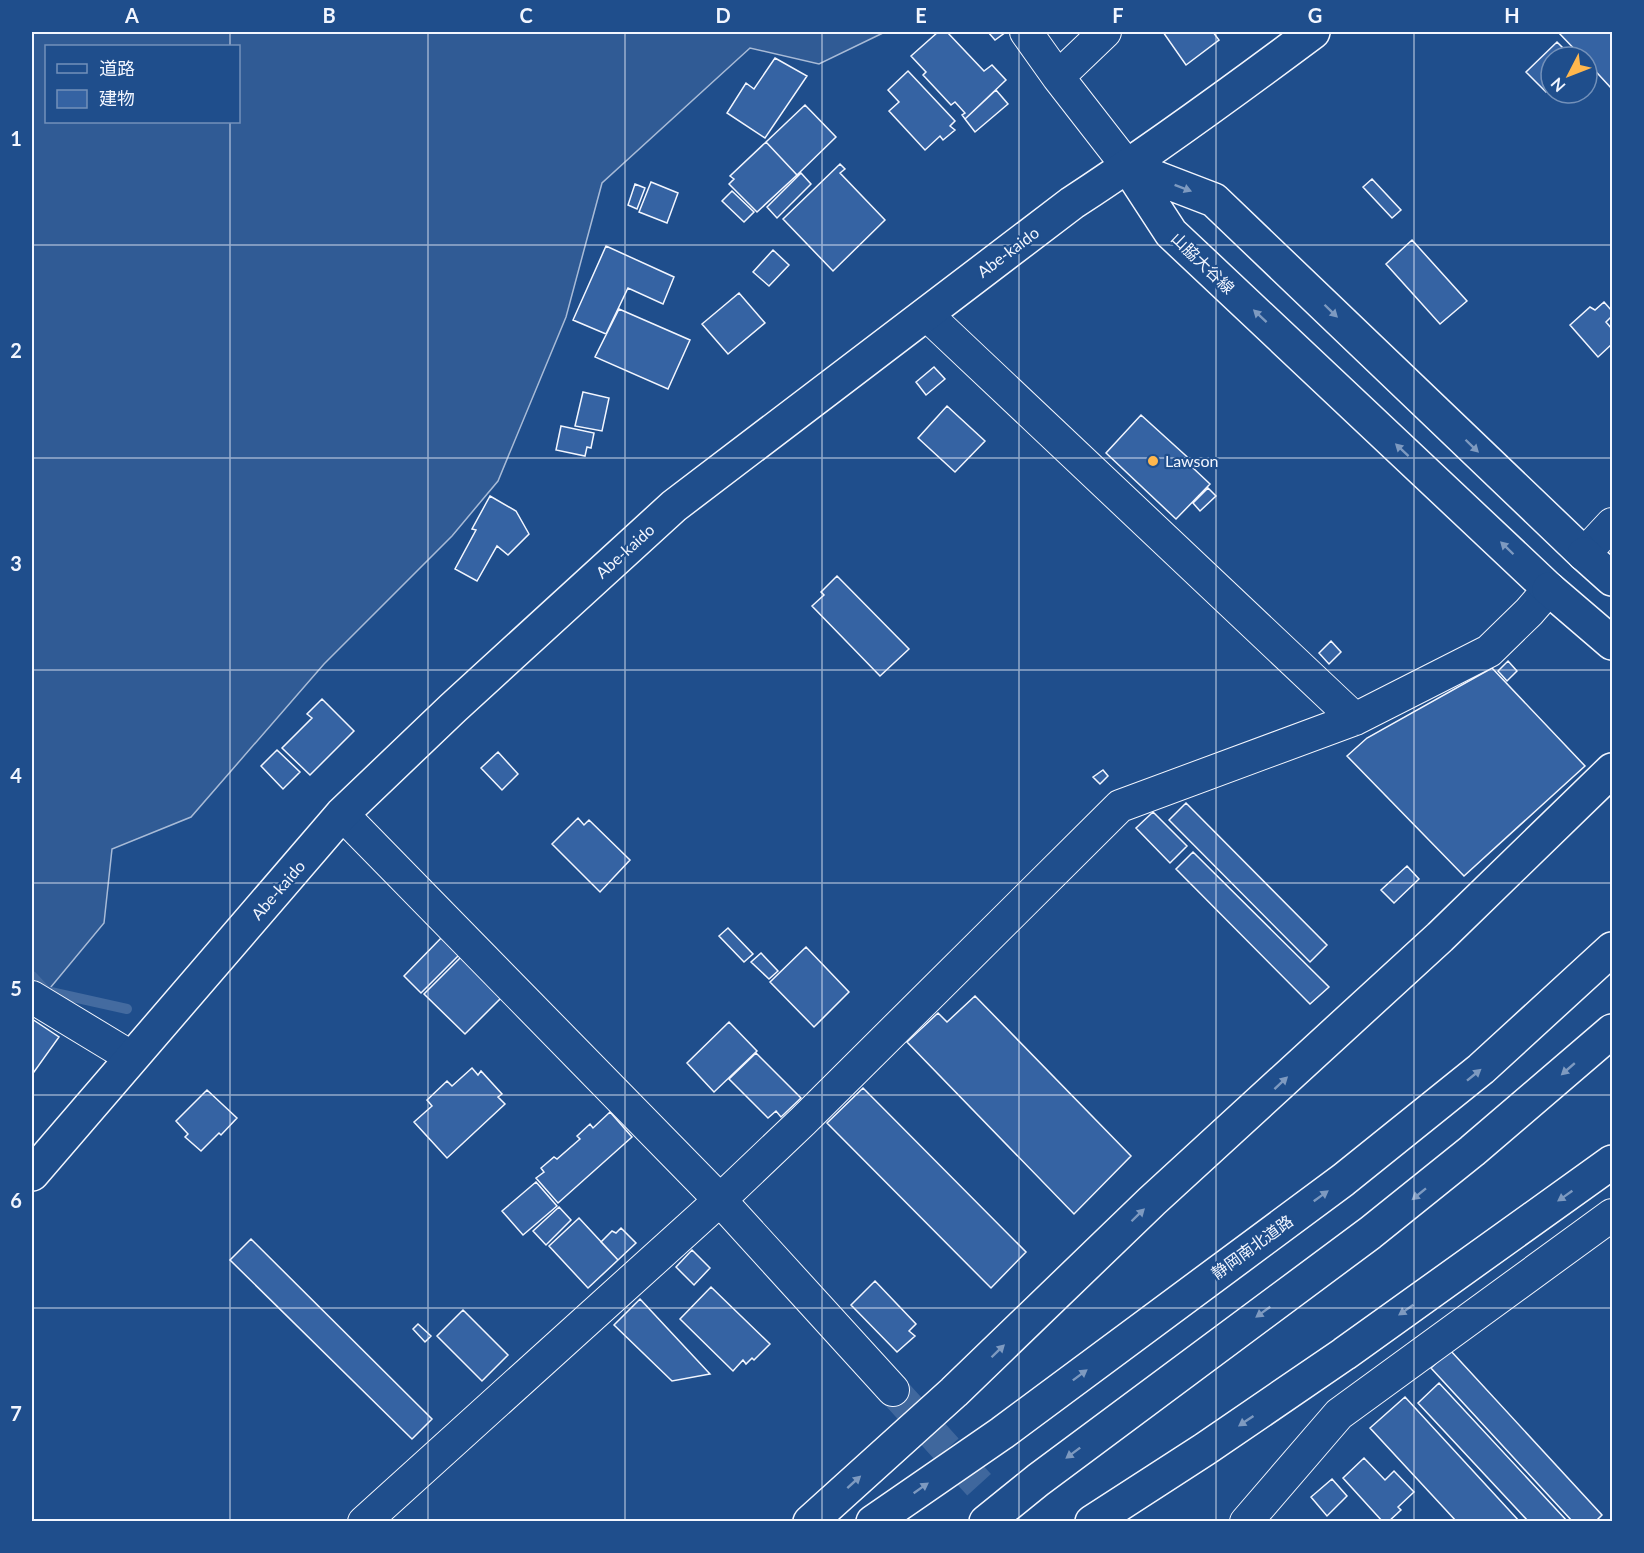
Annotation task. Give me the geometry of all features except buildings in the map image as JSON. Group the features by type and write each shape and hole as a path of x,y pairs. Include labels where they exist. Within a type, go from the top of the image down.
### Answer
{"main road":[{"name":"Abe-kaido","path":"32,1174 342,814 453,708 674,506 1072,203 1128,167 1313,32"},
{"path":"1128,167 1214,200 1612,579"},
{"name":"山脇大谷線","path":"1128,167 1171,233 1549,589 1612,643"},
{"path":"1584,617 1612,667"},
{"path":"810,1521 954,1392 1152,1201 1440,937 1612,770"},
{"name":"静岡南北道路","path":"873,1521 1002,1433 1343,1180 1481,1069 1612,949"},
{"path":"986,1521 1370,1233 1472,1151 1612,1031"},
{"path":"1092,1521 1205,1449 1325,1367 1612,1162"}],"street":[{"path":"1026,32 1128,167"},
{"path":"1058,77 1105,32"},
{"path":"926,314 1355,719"},
{"path":"1584,554 1612,524"},
{"path":"364,1521 720,1200 803,1121 1120,806 1355,719 1489,651 1549,589"},
{"path":"342,814 720,1200 893,1390"},
{"path":"32,997 131,1057"},
{"path":"1245,1521 1339,1414 1612,1215"}],"shaded area":[{"path":"32,32 885,32 819,64 750,48 602,183 566,317 498,481 452,536 324,664 191,817 112,849 104,923 36,1005 32,1005"}],"waterway":[{"path":"32,976 46,991 127,1009"}],"tunnel":[{"path":"893,1390 1013,1522"}],"place":[{"name":"Lawson","path":"1153,461"}]}
